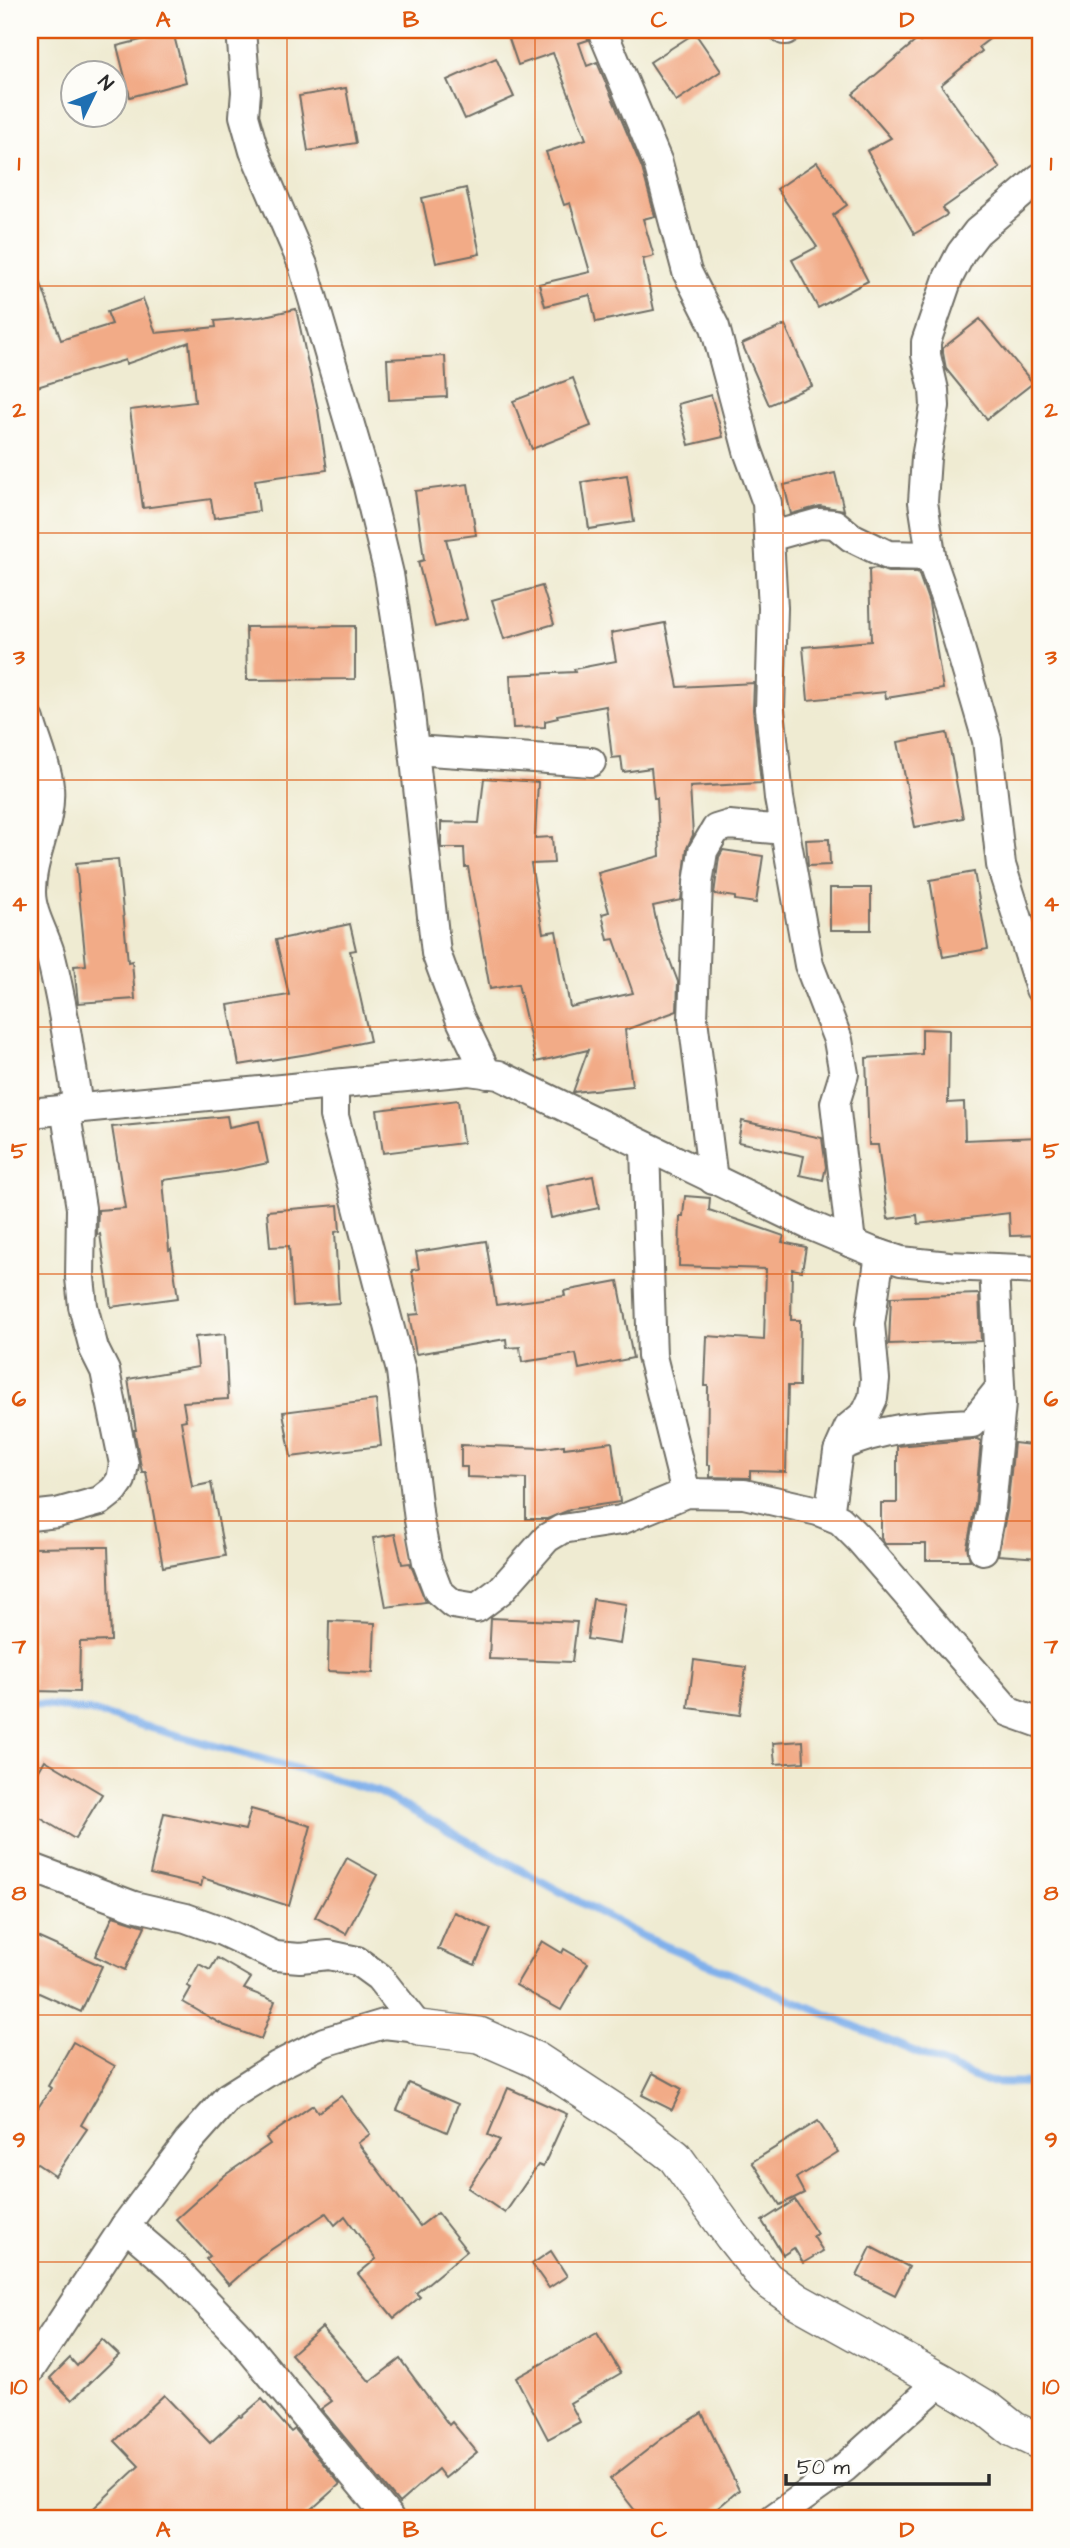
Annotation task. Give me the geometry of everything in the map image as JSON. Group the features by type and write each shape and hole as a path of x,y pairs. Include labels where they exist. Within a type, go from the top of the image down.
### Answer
{"street":[{"path":"241,30 246,92 244,116 254,151 303,265 367,483 389,574 414,750 436,953 456,1007 487,1074"},
{"path":"602,30 658,163 687,272 715,327 748,451 767,503 773,608 771,709 784,830 808,965 838,1040 844,1074 835,1103 852,1243"},
{"path":"1040,178 977,232 961,253 948,278 928,335 926,355 935,406 926,458 923,502 931,556 987,740 1001,864 1040,989"},
{"path":"769,537 819,523 835,524 851,537 888,555 931,556"},
{"path":"30,720 49,787 46,821 34,856 31,894 59,992 81,1208 80,1278 83,1306 94,1349 106,1371 124,1464 121,1480 100,1502 57,1513 30,1516"},
{"path":"414,750 592,762"},
{"path":"713,1180 693,1019 698,883 703,851 716,829 729,825 784,830"},
{"path":"30,1112 470,1071 499,1075 713,1180 880,1254 901,1261 1040,1270"},
{"path":"334,1085 334,1116 401,1371 426,1562 438,1591 453,1604 477,1608 501,1590 547,1538 562,1529 621,1520 686,1493 744,1494 840,1520 1009,1712 1040,1723"},
{"path":"645,1148 652,1356 686,1493"},
{"path":"829,1516 841,1446 849,1427 866,1413 873,1398 875,1379 870,1324 880,1254"},
{"path":"983,1550 991,1508 1001,1404 993,1268"},
{"path":"841,1446 867,1435 895,1428 972,1423 1000,1388"},
{"path":"30,1867 134,1906 222,1931 275,1956 300,1958 330,1955 357,1961 379,1977 419,2028"},
{"path":"30,2370 125,2226 188,2142 228,2097 277,2066 324,2042 384,2024 479,2035 536,2060 626,2119 675,2157 766,2279 797,2301 941,2381 989,2410 1013,2429 1040,2442"},
{"path":"125,2226 174,2268 240,2337 389,2518"},
{"path":"774,2518 844,2468 941,2381"}],"building":[{"path":"506,30 586,30 588,40 579,43 587,66 597,62 642,168 655,216 643,219 654,256 643,259 654,310 596,322 590,295 545,306 539,284 590,272 570,203 564,205 546,152 586,139 553,53 518,65"},
{"path":"935,30 1001,30 979,47 982,51 941,85 1000,168 943,208 947,215 914,234 867,151 891,138 853,94 917,40 920,42"},
{"path":"173,32 186,82 130,97 130,60 121,60 117,46"},
{"path":"695,33 721,71 676,101 650,62"},
{"path":"496,58 514,97 465,119 447,80"},
{"path":"346,88 356,143 308,151 299,96"},
{"path":"817,162 847,205 833,215 868,281 818,308 792,260 817,247 777,189"},
{"path":"466,188 480,254 436,263 422,198"},
{"path":"30,261 33,261 61,340 112,324 107,312 143,299 156,333 216,327 215,321 260,317 296,309 318,409 327,470 255,480 259,511 214,518 211,499 143,508 130,410 195,402 189,342 126,364 125,360 37,387 30,365"},
{"path":"980,319 1033,383 987,419 946,369 943,353 943,348"},
{"path":"785,325 812,386 769,405 742,344"},
{"path":"445,356 447,397 389,400 387,359"},
{"path":"573,378 591,426 532,449 513,401"},
{"path":"711,395 723,437 689,445 678,404"},
{"path":"835,473 844,510 820,506 791,514 784,485"},
{"path":"627,475 634,522 589,529 582,482"},
{"path":"468,484 476,535 446,539 467,619 435,627 418,562 424,560 415,491"},
{"path":"877,568 888,572 918,572 929,603 943,689 886,698 885,692 808,700 803,647 871,641 869,569"},
{"path":"542,586 554,624 504,639 492,600"},
{"path":"665,623 678,687 754,683 753,710 761,783 690,787 693,835 687,848 681,900 653,906 658,929 678,982 677,1011 625,1030 632,1086 573,1092 588,1050 536,1062 518,984 490,989 468,867 465,867 464,848 441,848 441,822 479,823 484,778 538,782 535,838 552,837 554,863 531,864 543,933 556,931 570,1007 633,993 614,939 608,940 602,914 609,912 598,873 660,856 657,798 654,798 651,768 623,772 621,757 612,758 606,706 557,715 558,718 545,721 545,727 513,728 510,675 575,672 574,669 616,661 611,633"},
{"path":"355,626 355,679 247,680 246,627"},
{"path":"947,733 963,818 915,827 898,742"},
{"path":"829,839 830,865 808,866 806,840"},
{"path":"723,850 763,856 756,903 714,894 719,857"},
{"path":"118,859 128,962 132,961 135,999 78,1003 74,966 86,965 76,863"},
{"path":"974,872 988,949 943,957 930,880"},
{"path":"830,888 871,888 871,930 830,930"},
{"path":"350,924 356,950 350,951 370,1041 239,1065 228,1005 289,995 276,940"},
{"path":"922,1029 949,1030 948,1103 964,1102 965,1140 1040,1137 1040,1235 1010,1236 1009,1213 918,1224 917,1215 888,1219 878,1145 869,1145 866,1058 922,1054"},
{"path":"458,1100 463,1143 383,1153 377,1110"},
{"path":"227,1116 229,1127 259,1121 268,1163 163,1180 169,1250 171,1249 178,1298 111,1307 100,1234 97,1235 98,1210 125,1208 112,1127"},
{"path":"742,1121 822,1138 826,1167 823,1180 800,1175 804,1156 738,1142"},
{"path":"593,1176 599,1208 551,1218 545,1186"},
{"path":"685,1196 710,1198 709,1210 784,1236 782,1242 806,1247 802,1271 792,1269 791,1320 800,1320 799,1386 788,1386 786,1472 750,1471 750,1478 710,1477 710,1465 707,1465 708,1386 705,1386 707,1336 764,1340 766,1269 679,1266 680,1216 683,1216"},
{"path":"338,1205 340,1231 335,1232 339,1303 293,1306 289,1246 270,1247 267,1211"},
{"path":"486,1241 496,1305 565,1296 564,1291 618,1281 633,1358 579,1369 576,1354 522,1362 520,1347 507,1348 506,1339 416,1354 409,1315 419,1314 412,1270 419,1269 416,1252"},
{"path":"979,1294 981,1341 889,1344 891,1297"},
{"path":"225,1334 228,1399 183,1402 186,1420 181,1421 192,1487 211,1483 225,1556 163,1567 146,1472 142,1472 134,1430 128,1379 198,1367 195,1337"},
{"path":"376,1400 381,1446 291,1457 283,1412"},
{"path":"977,1439 981,1441 975,1506 967,1547 970,1560 926,1560 926,1544 885,1544 881,1538 881,1503 897,1503 897,1446"},
{"path":"612,1442 620,1502 572,1509 547,1519 526,1519 526,1479 467,1477 467,1467 461,1467 461,1445 544,1448 564,1445 564,1448"},
{"path":"1014,1443 1040,1446 1040,1558 998,1555 1007,1511"},
{"path":"395,1534 402,1564 410,1563 426,1602 386,1607 373,1538"},
{"path":"108,1547 111,1641 80,1642 79,1692 34,1691 30,1548"},
{"path":"593,1599 626,1604 620,1644 587,1639"},
{"path":"491,1618 577,1622 572,1662 489,1659"},
{"path":"329,1621 375,1623 373,1673 328,1671"},
{"path":"694,1660 746,1667 740,1715 688,1708"},
{"path":"803,1741 804,1762 775,1764 773,1743"},
{"path":"45,1760 102,1794 75,1839 30,1812 30,1786"},
{"path":"251,1809 311,1826 289,1906 203,1878 201,1886 150,1874 164,1813 245,1830"},
{"path":"347,1858 377,1875 346,1934 315,1917"},
{"path":"454,1912 491,1929 475,1965 438,1949"},
{"path":"113,1916 145,1926 125,1970 95,1956"},
{"path":"37,1937 102,1966 81,2012 30,1989 30,1952"},
{"path":"542,1941 562,1953 564,1949 588,1963 561,2010 516,1985"},
{"path":"217,1958 251,1978 244,1989 275,2001 261,2039 223,2025 183,2002 191,1988 187,1986 199,1964 210,1970"},
{"path":"73,2042 115,2066 81,2125 87,2129 55,2176 30,2159 30,2120 51,2088 48,2086"},
{"path":"653,2073 682,2089 672,2110 642,2095"},
{"path":"409,2083 458,2104 447,2132 397,2110"},
{"path":"508,2088 567,2114 543,2167 538,2165 505,2213 468,2188 500,2140 488,2135"},
{"path":"341,2096 370,2134 358,2143 420,2226 437,2213 467,2251 416,2293 420,2297 394,2318 358,2274 376,2259 345,2216 335,2225 326,2213 260,2257 229,2285 206,2259 210,2256 176,2219 225,2175 270,2144 266,2138 313,2105 318,2112"},
{"path":"818,2121 838,2152 796,2178 804,2193 780,2205 752,2162"},
{"path":"795,2200 817,2234 813,2236 823,2251 803,2263 794,2248 783,2255 762,2221"},
{"path":"871,2247 909,2267 895,2295 857,2276"},
{"path":"551,2251 567,2276 549,2288 532,2264"},
{"path":"322,2327 370,2382 400,2359 449,2425 452,2422 477,2452 445,2478 438,2469 399,2503 321,2409 332,2401 291,2354"},
{"path":"597,2333 621,2373 570,2403 580,2422 548,2439 516,2378"},
{"path":"102,2339 119,2355 72,2400 50,2378 70,2358 77,2366"},
{"path":"164,2395 210,2443 262,2399 291,2432 295,2429 340,2484 302,2518 83,2518 139,2466 115,2441"},
{"path":"702,2413 739,2490 706,2518 641,2518 610,2479 664,2437"}],"waterway":[{"path":"30,1703 94,1712 376,1791 642,1936 986,2082 1040,2083"}]}
